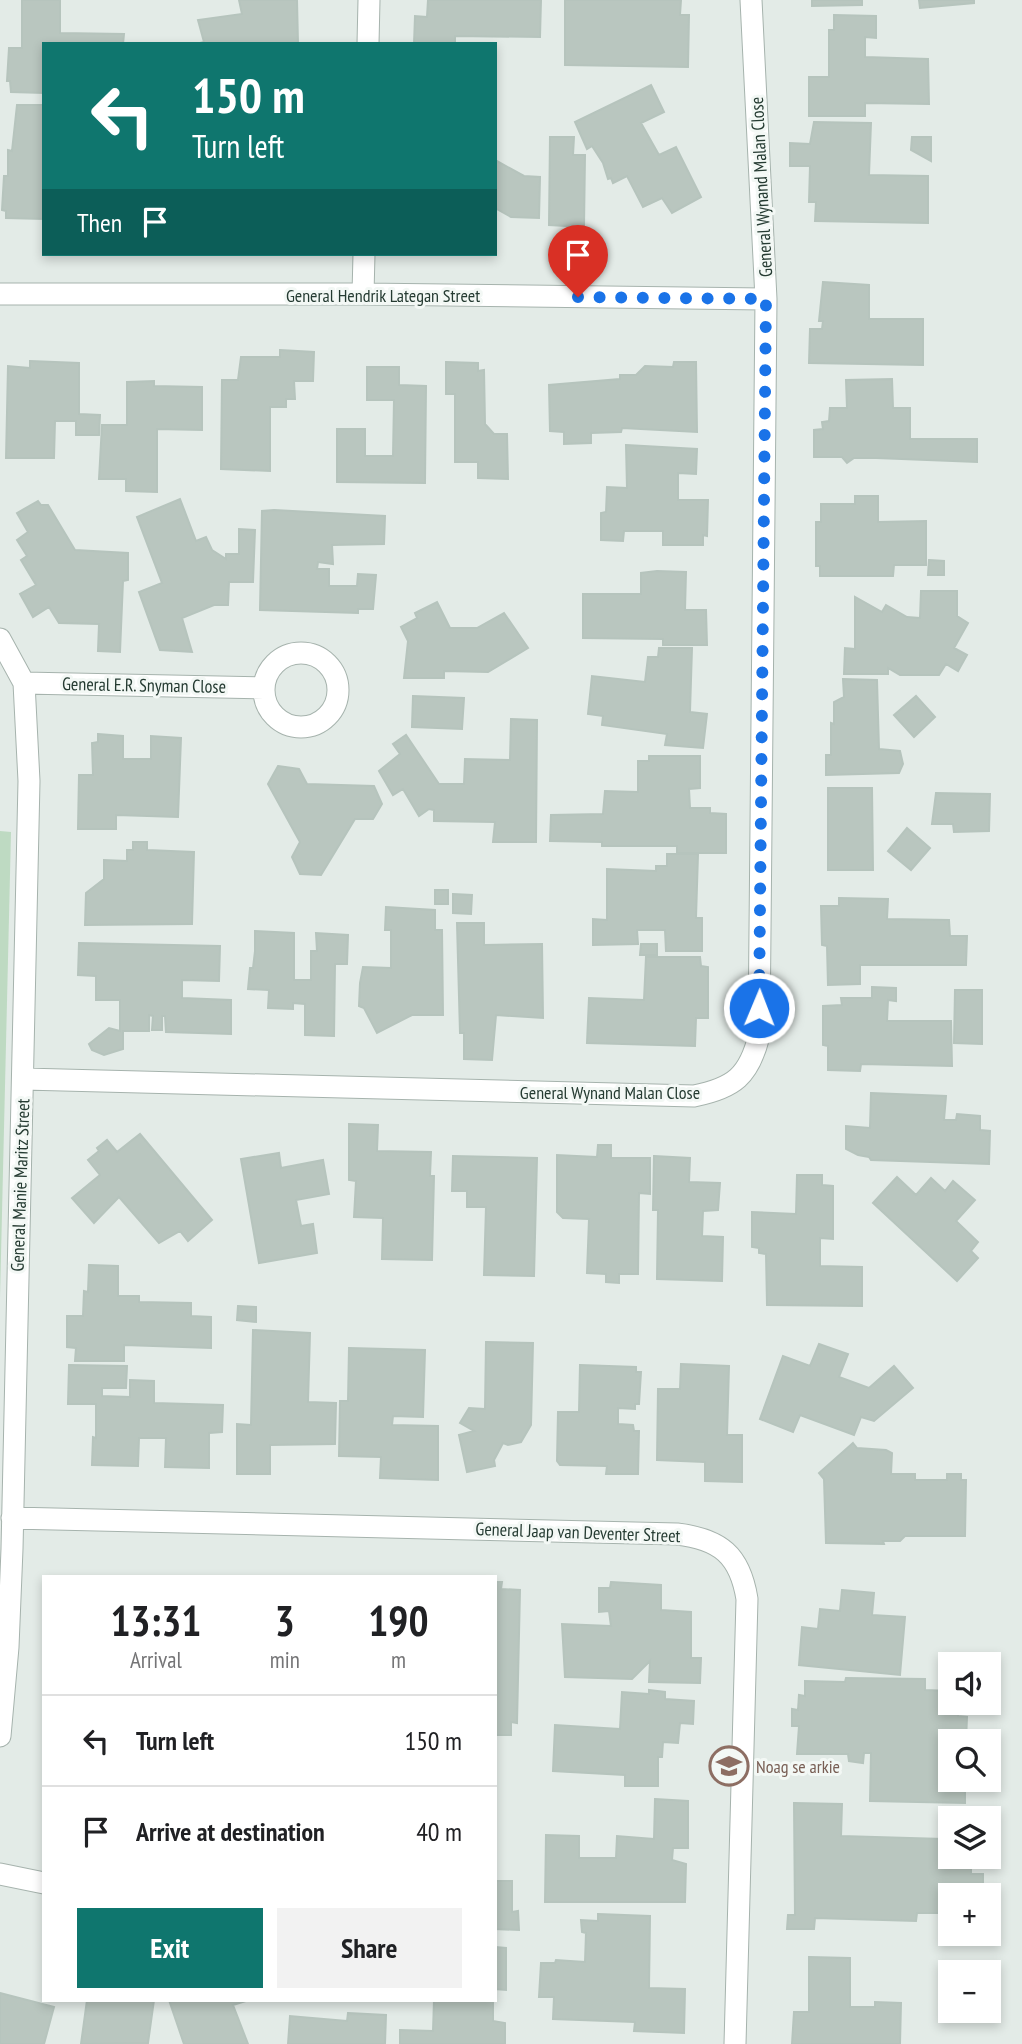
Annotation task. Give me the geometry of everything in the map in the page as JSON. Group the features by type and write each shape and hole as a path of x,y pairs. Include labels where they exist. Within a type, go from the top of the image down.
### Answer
{"street":[{"path":"368,42 369,0"},
{"name":"General Wynand Malan Close","path":"24,1079 694,1096 721,1091 739,1079 753,1057 759,1036 766,299 751,0"},
{"path":"363,294 364,256"},
{"name":"General Hendrik Lategan Street","path":"0,294 363,294 766,299"},
{"name":"General Manie Maritz Street","path":"0,639 24,683 29,780 12,1518 8,1647 0,1736"},
{"name":"General E.R. Snyman Close","path":"24,683 264,688"},
{"name":"General Jaap van Deventer Street","path":"12,1518 677,1534 712,1542 737,1563 747,1599 735,2044"},
{"path":"0,1874 42,1883"}],"green space":[{"path":"0,831 11,832 0,1298"}],"building":[{"path":"22,0 60,0 60,33 124,34 123,42 42,42 42,93 11,92 10,81 7,81 9,48 22,48"},
{"path":"239,0 297,0 298,42 204,42 198,20 242,14"},
{"path":"428,0 541,0 540,37 455,36 455,42 414,42 415,16 427,17"},
{"path":"565,0 681,0 680,15 689,15 688,67 565,65"},
{"path":"812,0 862,0 862,5 812,6"},
{"path":"919,0 974,0 974,3 920,8"},
{"path":"834,15 876,16 876,38 865,37 865,57 928,59 929,104 865,103 865,116 809,116 809,77 829,77 829,30 834,30"},
{"path":"651,85 664,112 641,123 659,155 676,147 701,197 672,213 662,198 643,207 627,176 613,183 611,178 608,179 603,163 592,146 587,149 575,122"},
{"path":"17,105 42,105 42,219 6,218 6,211 2,210 4,176 8,176 8,150 12,151"},
{"path":"814,122 871,123 869,175 928,176 928,223 815,221 816,202 809,202 810,166 790,166 790,143 810,144"},
{"path":"550,137 574,137 573,155 585,155 584,227 549,225"},
{"path":"912,137 931,137 931,161 911,150"},
{"path":"497,161 524,176 540,177 539,218 511,217 497,209"},
{"path":"823,282 869,285 869,319 923,319 923,365 809,363 810,329 822,329 823,321 819,321"},
{"path":"280,350 314,352 313,381 294,381 295,399 286,399 286,407 270,407 270,471 221,469 222,380 238,380 241,357 280,357"},
{"path":"30,361 79,363 79,414 100,415 99,435 76,435 76,421 55,421 54,458 6,458 8,366 30,368"},
{"path":"446,362 478,363 478,371 484,370 485,424 494,434 507,434 508,479 478,478 478,462 455,462 455,394 446,394"},
{"path":"674,362 696,362 697,432 622,428 621,432 591,433 591,443 564,444 564,432 550,431 549,385 620,379 620,375 636,375 645,366 673,367"},
{"path":"367,367 399,367 399,385 426,386 425,483 337,482 337,429 365,429 365,456 393,456 394,400 367,400"},
{"path":"892,379 893,408 910,408 910,439 977,439 977,462 854,458 847,463 842,457 814,457 814,430 823,429 822,422 829,421 830,408 847,408 846,380"},
{"path":"154,381 154,386 202,387 202,430 157,429 157,492 126,491 126,479 99,479 102,425 127,425 127,382"},
{"path":"626,445 697,449 696,474 678,473 678,500 708,500 707,536 703,535 703,545 663,545 663,531 624,531 623,541 601,540 601,513 606,512 607,487 627,488"},
{"path":"855,496 878,496 878,522 926,521 926,565 894,565 893,576 820,576 820,566 816,566 816,522 821,522 821,504 855,504"},
{"path":"180,499 196,541 206,537 212,550 226,559 226,554 239,554 239,529 255,530 253,582 229,582 228,605 214,605 182,618 192,652 160,650 139,592 162,583 137,517"},
{"path":"38,501 41,505 48,505 75,550 128,553 128,580 123,581 120,652 98,651 99,624 59,623 49,607 33,617 20,594 36,585 21,560 27,556 17,540 28,532 17,513"},
{"path":"262,511 385,516 384,544 332,545 333,564 318,562 317,569 329,569 329,586 357,586 358,574 376,575 373,609 358,609 358,613 260,610"},
{"path":"929,560 944,561 944,575 928,575"},
{"path":"686,572 685,610 706,610 707,645 663,645 663,639 583,638 583,594 641,594 641,573"},
{"path":"921,591 957,591 957,616 968,623 954,648 967,655 958,671 946,664 939,675 900,675 888,668 888,674 844,674 845,648 855,649 855,597 882,612 886,605 907,617 920,618"},
{"path":"437,602 450,628 477,628 504,613 528,648 488,672 444,671 444,678 404,678 408,641 401,627 417,618 415,613"},
{"path":"659,648 692,648 690,712 707,714 703,748 665,745 667,734 602,725 603,716 588,714 592,676 645,682 648,657 658,657"},
{"path":"843,679 877,680 879,749 900,751 903,764 899,773 826,775 826,755 831,755 834,702 844,697"},
{"path":"413,696 464,698 462,729 412,727"},
{"path":"916,696 935,717 914,737 894,715"},
{"path":"511,719 537,720 536,842 493,842 495,822 434,821 434,810 429,809 419,816 403,789 393,795 379,771 400,754 393,744 406,735 439,784 464,784 465,759 510,760"},
{"path":"98,734 123,736 123,759 151,759 151,736 181,738 178,817 116,815 116,829 78,829 79,775 93,775 92,743 98,742"},
{"path":"649,756 700,756 700,788 689,789 690,808 710,808 710,813 726,814 726,853 677,853 677,846 602,846 602,842 550,841 551,815 603,814 605,791 638,792 638,761 649,761"},
{"path":"278,766 299,769 307,784 374,786 382,804 373,819 355,819 321,875 300,874 292,857 300,842 268,784"},
{"path":"828,788 872,788 873,870 828,870"},
{"path":"936,793 990,794 989,831 954,832 953,824 932,824"},
{"path":"907,828 930,848 911,870 888,851"},
{"path":"133,842 147,842 147,850 194,852 192,924 85,925 86,893 104,879 104,860 127,861 127,850 133,850"},
{"path":"667,854 698,854 696,918 702,918 702,951 666,951 665,930 637,930 638,944 593,945 593,919 607,920 607,869 656,871 656,866 667,866"},
{"path":"435,890 448,890 448,904 435,904"},
{"path":"453,894 472,895 471,914 453,913"},
{"path":"839,898 888,899 887,919 949,920 950,936 967,936 966,965 860,965 860,984 828,985 827,946 822,945 821,906 839,906"},
{"path":"386,907 435,910 435,930 442,930 443,1015 412,1015 377,1033 364,1008 359,1006 360,983 363,967 391,968 391,930 385,930"},
{"path":"457,923 484,923 484,945 542,944 543,1018 496,1015 492,1060 464,1059 464,1033 460,1033"},
{"path":"255,931 294,933 294,980 311,980 311,951 317,951 316,933 348,935 347,964 335,964 334,1036 305,1035 305,1004 293,1003 293,1009 268,1008 269,990 248,989 250,968 253,968"},
{"path":"79,943 220,946 219,981 182,980 182,998 231,1000 231,1034 166,1032 165,1016 162,1016 162,1030 152,1030 153,1016 149,1015 149,1031 123,1031 123,1049 104,1055 92,1050 89,1044 109,1028 120,1031 120,1000 96,1000 96,976 78,975"},
{"path":"641,944 657,944 657,955 640,955"},
{"path":"646,957 700,957 701,966 708,967 708,1018 696,1018 695,1046 587,1043 589,998 644,1000"},
{"path":"872,987 896,988 896,1001 888,1000 887,1021 951,1021 952,1066 861,1064 860,1071 828,1070 828,1046 823,1045 823,1006 842,1005 841,998 872,998"},
{"path":"955,990 982,990 982,1044 954,1043"},
{"path":"871,1093 946,1096 944,1120 956,1120 957,1114 980,1116 980,1130 990,1131 989,1164 871,1160 846,1149 846,1126 870,1128"},
{"path":"349,1124 378,1125 377,1151 431,1152 430,1176 434,1176 432,1260 382,1259 383,1218 354,1217 356,1181 349,1180"},
{"path":"140,1134 212,1220 188,1241 180,1231 159,1243 119,1197 94,1223 72,1198 100,1175 88,1160 99,1151 97,1148 107,1140 117,1152"},
{"path":"598,1145 611,1145 611,1158 650,1158 650,1194 639,1193 638,1274 619,1274 619,1283 606,1282 606,1274 587,1273 589,1219 563,1218 557,1212 557,1155 597,1157"},
{"path":"279,1153 281,1168 323,1160 329,1194 296,1200 301,1226 313,1224 317,1253 259,1263 241,1159"},
{"path":"453,1156 537,1158 534,1276 484,1275 486,1207 467,1207 467,1191 452,1191"},
{"path":"654,1156 690,1158 689,1182 720,1183 718,1210 703,1211 702,1236 723,1237 722,1281 657,1279 658,1210 653,1210"},
{"path":"797,1175 822,1175 822,1185 833,1186 833,1239 820,1238 820,1266 862,1267 862,1306 767,1305 766,1254 759,1253 759,1248 752,1247 752,1212 796,1214"},
{"path":"897,1177 916,1195 931,1178 945,1191 953,1181 975,1200 956,1221 978,1242 971,1251 978,1258 957,1281 873,1203"},
{"path":"89,1265 118,1266 118,1296 139,1296 139,1302 191,1303 191,1316 211,1317 211,1348 124,1345 124,1361 75,1361 76,1348 67,1347 67,1316 83,1316 84,1291 88,1292"},
{"path":"238,1306 256,1307 256,1322 237,1320"},
{"path":"253,1330 310,1333 308,1402 336,1403 335,1444 270,1445 270,1474 237,1474 237,1424 251,1425"},
{"path":"486,1342 533,1343 531,1425 521,1442 508,1445 503,1443 494,1460 495,1466 467,1472 459,1435 474,1431 460,1423 469,1408 485,1409"},
{"path":"819,1344 848,1354 839,1377 869,1388 894,1366 913,1388 874,1421 861,1417 854,1435 800,1415 793,1432 760,1419 783,1356 810,1366"},
{"path":"349,1348 425,1350 423,1417 393,1416 392,1425 438,1426 438,1480 380,1478 381,1457 339,1456 340,1401 348,1401"},
{"path":"681,1364 729,1366 727,1435 742,1435 742,1482 705,1481 705,1462 657,1460 658,1389 680,1389"},
{"path":"69,1365 127,1366 126,1388 102,1388 102,1396 130,1397 130,1380 154,1381 154,1403 223,1405 222,1432 209,1433 209,1468 165,1467 166,1438 139,1438 138,1466 92,1465 93,1437 96,1438 96,1404 68,1404"},
{"path":"580,1365 636,1367 636,1372 641,1372 639,1404 635,1404 635,1409 618,1408 618,1424 633,1425 634,1431 639,1431 638,1474 606,1474 607,1466 560,1465 557,1461 558,1412 579,1412"},
{"path":"853,1443 857,1448 886,1450 892,1453 891,1474 915,1474 915,1480 947,1480 947,1474 961,1474 961,1480 966,1480 965,1536 905,1536 900,1541 883,1541 884,1544 826,1543 824,1479 819,1473"},
{"path":"497,1582 502,1582 501,1589 520,1590 517,1723 511,1722 511,1735 497,1735"},
{"path":"611,1582 661,1585 661,1610 691,1612 691,1658 701,1658 700,1683 649,1682 650,1661 632,1679 565,1677 562,1624 611,1626 609,1611 599,1612 599,1588 610,1588"},
{"path":"842,1590 874,1593 872,1615 905,1617 900,1675 799,1665 802,1627 818,1629 820,1609 840,1611"},
{"path":"846,1678 925,1679 925,1690 938,1691 938,1715 967,1717 966,1729 938,1729 938,1792 965,1792 965,1803 870,1801 871,1753 864,1753 863,1763 849,1761 848,1754 797,1754 799,1726 792,1726 792,1709 798,1710 799,1695 805,1696 805,1681 845,1682"},
{"path":"649,1690 665,1692 665,1699 694,1701 693,1724 680,1723 678,1743 663,1742 662,1757 658,1757 658,1786 625,1786 625,1775 553,1771 555,1725 620,1729 622,1692 649,1694"},
{"path":"655,1799 688,1801 688,1848 673,1848 672,1860 686,1864 685,1902 545,1902 546,1835 579,1836 579,1858 616,1858 617,1836 654,1839"},
{"path":"794,1803 842,1804 841,1836 938,1839 938,1869 971,1869 971,1874 983,1874 983,1883 938,1883 938,1913 917,1913 916,1921 815,1918 814,1929 787,1929 788,1915 795,1915"},
{"path":"497,1881 512,1881 512,1912 518,1911 519,1930 497,1929"},
{"path":"598,1914 650,1916 649,1988 685,1989 684,2033 634,2031 635,2022 553,2019 554,1997 539,1997 541,1963 555,1963 556,1960 585,1962 586,1933 582,1932 581,1920 598,1921"},
{"path":"497,1947 506,1948 506,1990 497,1989"},
{"path":"809,1957 850,1958 850,2007 875,2007 875,2002 901,2003 900,2044 792,2044 794,2012 809,2012"},
{"path":"0,1993 54,2007 44,2044 0,2044"},
{"path":"87,2002 154,2002 148,2043 81,2044"},
{"path":"170,2002 243,2002 233,2005 248,2044 184,2044"},
{"path":"434,2002 493,2002 493,2021 505,2023 505,2044 400,2044 400,2030 433,2031"},
{"path":"348,2013 386,2015 385,2044 288,2044 290,2016 347,2021"}],"place":[{"name":"Noag se arkie","path":"729,1766"}],"route":[{"path":"578,297 766,299 759,1008"}]}
